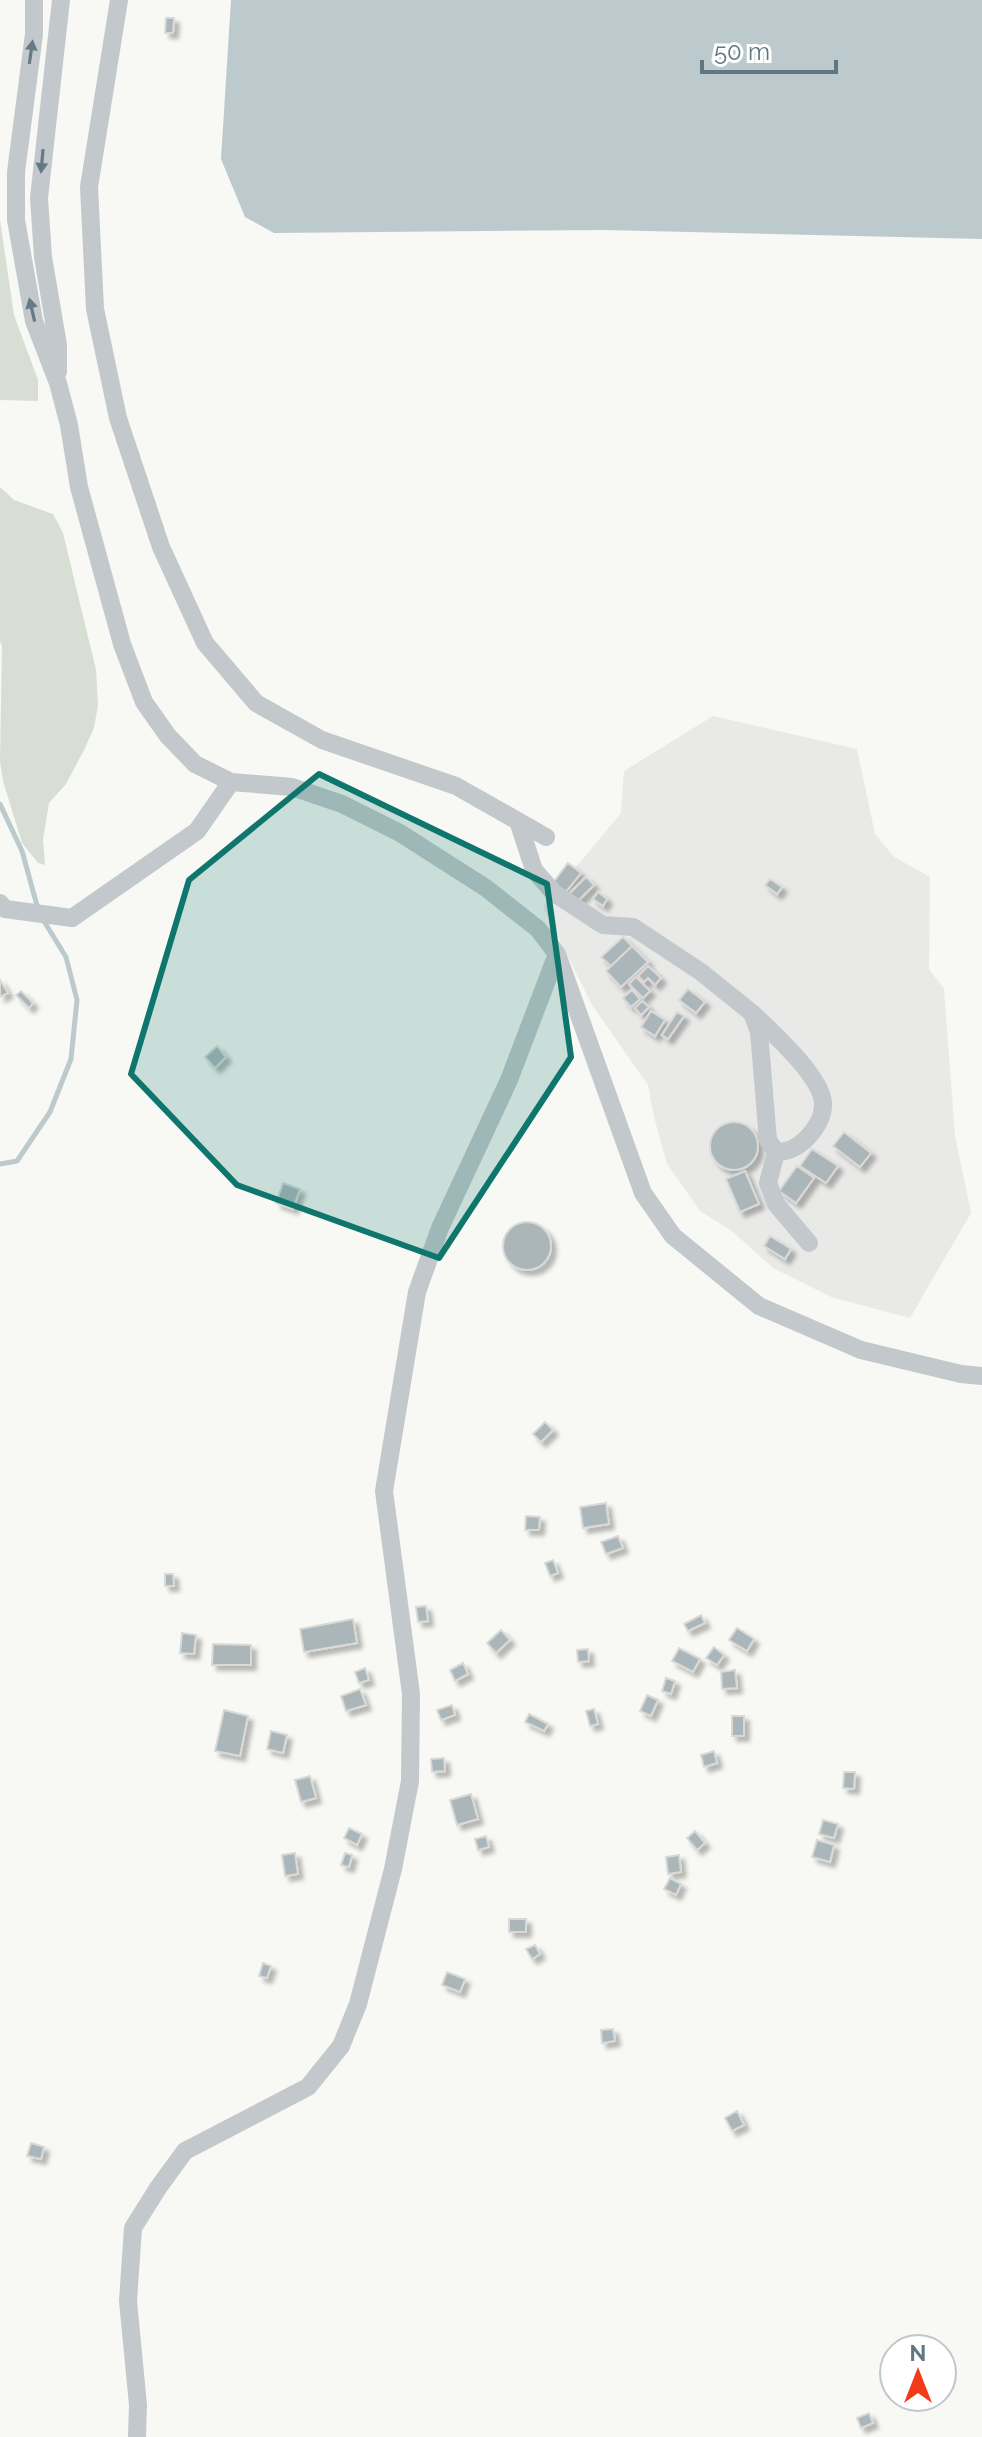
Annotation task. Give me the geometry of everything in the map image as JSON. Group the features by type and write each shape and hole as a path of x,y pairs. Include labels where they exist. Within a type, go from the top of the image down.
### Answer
{"street":[{"path":"34,0 34,34 16,172 16,220 34,321 58,383 69,425 79,487 122,644 144,702 168,736 195,764 231,782 292,787 342,804 400,833 486,888 538,929 557,954 643,1193 673,1236 759,1306 861,1350 961,1374 982,1376"},
{"path":"58,383 58,345 43,257 39,198 61,0"},
{"path":"119,0 89,187 95,309 118,418 161,547 205,643 256,703 322,740 456,786 546,837"},
{"path":"0,903 5,909 72,918 197,831 231,782"},
{"path":"518,821 534,870 554,893 603,925 633,927 701,972 781,1040 809,1074 823,1100 821,1120 810,1135 790,1152 776,1152"},
{"path":"137,2437 138,2405 128,2301 133,2228 185,2151 308,2087 341,2046 358,2004 393,1869 410,1781 411,1694 384,1491 417,1292 440,1228 509,1080 557,954"},
{"path":"752,1013 759,1032 768,1140 776,1152 768,1183 776,1204 809,1243"}],"highlighted area":[{"path":"319,774 547,884 571,1057 439,1258 237,1185 131,1074 189,880"}],"shaded area":[{"path":"231,0 982,0 982,239 604,230 274,233 245,217 221,159"},
{"path":"0,220 14,315 38,380 38,401 0,400"},
{"path":"0,487 14,500 53,514 63,533 96,670 98,705 94,728 66,784 49,803 43,840 45,865 38,863 22,843 0,762"},
{"path":"713,716 857,749 875,834 894,857 930,877 929,969 944,989 955,1135 971,1213 910,1318 831,1297 773,1268 732,1231 700,1211 667,1164 648,1085 592,1005 543,907 621,813 624,771"}],"building":[{"path":"166,18 174,18 173,33 165,33"},
{"path":"568,863 581,873 565,893 552,884"},
{"path":"586,877 594,885 576,903 568,895"},
{"path":"770,879 782,887 777,894 765,885"},
{"path":"598,892 607,899 603,906 593,899"},
{"path":"623,937 632,946 611,966 601,957"},
{"path":"632,946 648,962 621,987 606,971"},
{"path":"648,966 661,978 655,985 648,978 644,982 638,976"},
{"path":"636,977 650,991 643,998 629,984"},
{"path":"0,980 8,993 0,997"},
{"path":"688,989 705,1002 696,1013 679,1000"},
{"path":"632,990 640,999 631,1007 623,998"},
{"path":"21,991 33,1003 29,1008 16,995"},
{"path":"642,1001 649,1007 641,1015 635,1008"},
{"path":"651,1011 665,1020 655,1036 641,1027"},
{"path":"677,1012 684,1016 668,1039 662,1035"},
{"path":"217,1046 226,1057 215,1068 205,1057"},
{"path":"734,1122 751,1129 758,1146 751,1163 734,1170 717,1163 710,1146 717,1129"},
{"path":"844,1132 871,1153 860,1167 833,1146"},
{"path":"812,1149 838,1166 826,1183 800,1166"},
{"path":"797,1166 814,1178 796,1203 779,1191"},
{"path":"745,1171 759,1204 740,1212 726,1179"},
{"path":"283,1183 300,1189 293,1209 276,1203"},
{"path":"527,1222 544,1229 551,1246 544,1263 527,1270 510,1263 503,1246 510,1229"},
{"path":"770,1236 791,1249 785,1259 764,1246"},
{"path":"545,1422 553,1430 541,1442 533,1434"},
{"path":"606,1503 609,1524 583,1528 580,1507"},
{"path":"526,1516 540,1517 539,1530 525,1530"},
{"path":"618,1536 623,1548 606,1554 601,1542"},
{"path":"553,1560 558,1573 550,1576 545,1563"},
{"path":"165,1574 173,1574 174,1586 165,1586"},
{"path":"426,1606 428,1621 418,1622 416,1607"},
{"path":"701,1615 705,1623 688,1631 684,1624"},
{"path":"353,1619 357,1643 304,1652 300,1629"},
{"path":"737,1628 754,1639 747,1651 729,1640"},
{"path":"501,1630 510,1640 496,1653 487,1643"},
{"path":"182,1633 196,1635 194,1654 180,1653"},
{"path":"213,1644 251,1645 251,1665 212,1665"},
{"path":"714,1647 724,1655 717,1665 706,1658"},
{"path":"679,1648 700,1659 693,1672 672,1661"},
{"path":"588,1649 589,1661 578,1662 577,1650"},
{"path":"463,1663 468,1674 455,1681 450,1670"},
{"path":"365,1668 369,1680 359,1683 355,1672"},
{"path":"735,1670 737,1688 722,1689 721,1672"},
{"path":"666,1678 675,1681 671,1694 662,1691"},
{"path":"360,1689 366,1705 346,1711 341,1696"},
{"path":"647,1695 658,1700 651,1716 640,1711"},
{"path":"452,1705 455,1715 441,1720 437,1710"},
{"path":"594,1709 598,1724 590,1726 586,1711"},
{"path":"224,1710 248,1716 240,1756 215,1751"},
{"path":"529,1714 548,1724 544,1731 525,1722"},
{"path":"732,1716 744,1716 744,1736 732,1736"},
{"path":"271,1731 287,1735 283,1753 267,1749"},
{"path":"714,1751 717,1763 704,1767 701,1755"},
{"path":"444,1758 445,1771 432,1772 431,1759"},
{"path":"844,1772 855,1772 854,1789 843,1788"},
{"path":"310,1776 316,1798 301,1802 295,1780"},
{"path":"471,1794 478,1819 457,1825 450,1800"},
{"path":"823,1820 838,1824 834,1838 819,1834"},
{"path":"349,1828 362,1834 357,1845 344,1838"},
{"path":"695,1831 705,1843 697,1850 687,1838"},
{"path":"486,1836 489,1847 478,1850 475,1839"},
{"path":"817,1840 834,1845 830,1862 812,1857"},
{"path":"295,1853 298,1874 285,1876 282,1855"},
{"path":"345,1853 352,1855 349,1867 341,1865"},
{"path":"679,1855 681,1872 668,1874 666,1857"},
{"path":"670,1878 681,1884 676,1895 664,1889"},
{"path":"509,1919 526,1919 526,1932 509,1932"},
{"path":"535,1945 540,1954 532,1959 526,1949"},
{"path":"263,1963 271,1966 267,1978 259,1976"},
{"path":"447,1972 465,1979 460,1992 442,1985"},
{"path":"613,2029 615,2041 602,2043 601,2030"},
{"path":"737,2111 744,2125 732,2131 725,2118"},
{"path":"31,2143 44,2147 41,2159 27,2156"},
{"path":"869,2413 873,2423 861,2428 857,2418"}],"waterway":[{"path":"0,804 22,851 38,909"},
{"path":"0,1164 17,1161 50,1112 71,1059 77,1000 66,957 42,918"}]}
